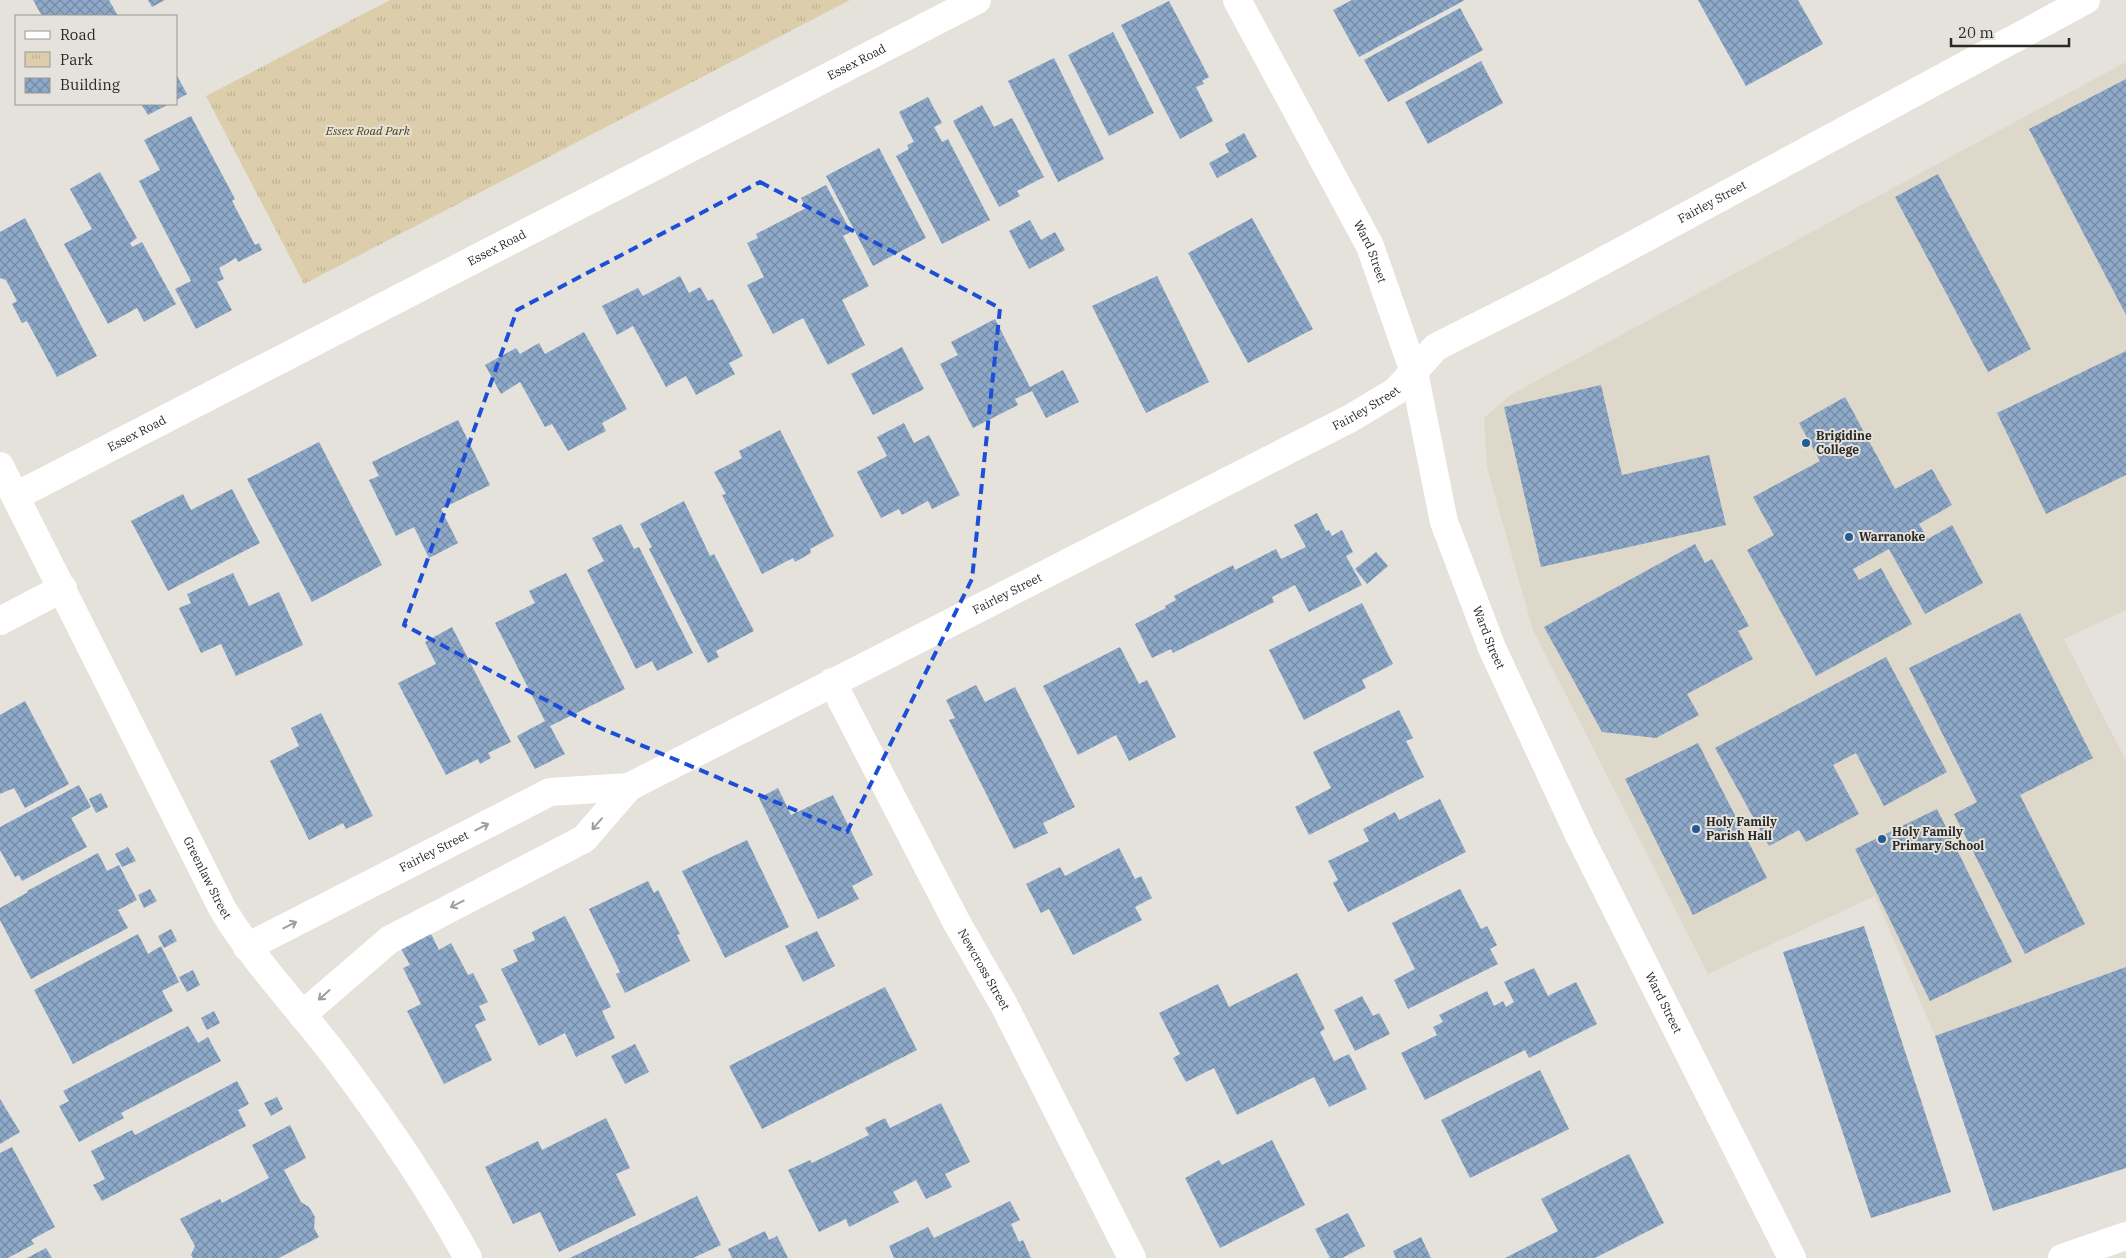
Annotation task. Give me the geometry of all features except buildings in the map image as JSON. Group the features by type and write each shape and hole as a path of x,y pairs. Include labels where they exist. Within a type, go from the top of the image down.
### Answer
{"street":[{"name":"Essex Road","path":"16,496 977,0"},
{"name":"Ward Street","path":"1237,0 1370,246 1414,372 1444,522 1492,648 1580,837 1792,1258"},
{"name":"Fairley Street","path":"302,1015 389,940 584,839 629,787 1351,418 1396,390 1436,347 1551,289 2086,0"},
{"name":"Greenlaw Street","path":"0,466 63,588 222,908 247,947 337,1058 393,1136 436,1202 468,1258"},
{"path":"0,621 63,588"},
{"name":"Newcross Street","path":"832,682 957,923 1004,1005 1132,1258"},
{"name":"Fairley Street","path":"247,947 550,792 629,787"},
{"path":"2062,1258 2126,1236"}],"highlighted area":[{"path":"760,182 1000,308 972,579 847,832 591,724 404,625 517,310"}],"shaded area":[{"name":"Brigidine College","path":"2126,62 2126,610 2064,639 2126,761 2126,1168 1993,1211 1935,1036 1875,896 1708,974 1533,630 1487,468 1484,418 1512,394"}],"green space":[{"name":"Essex Road Park","path":"390,0 850,0 304,284 206,96"}],"place":[{"name":"Brigidine College","path":"1806,443"},
{"name":"Warranoke","path":"1849,537"},
{"name":"Holy Family Parish Hall","path":"1696,829"},
{"name":"Holy Family Primary School","path":"1882,839"}]}
